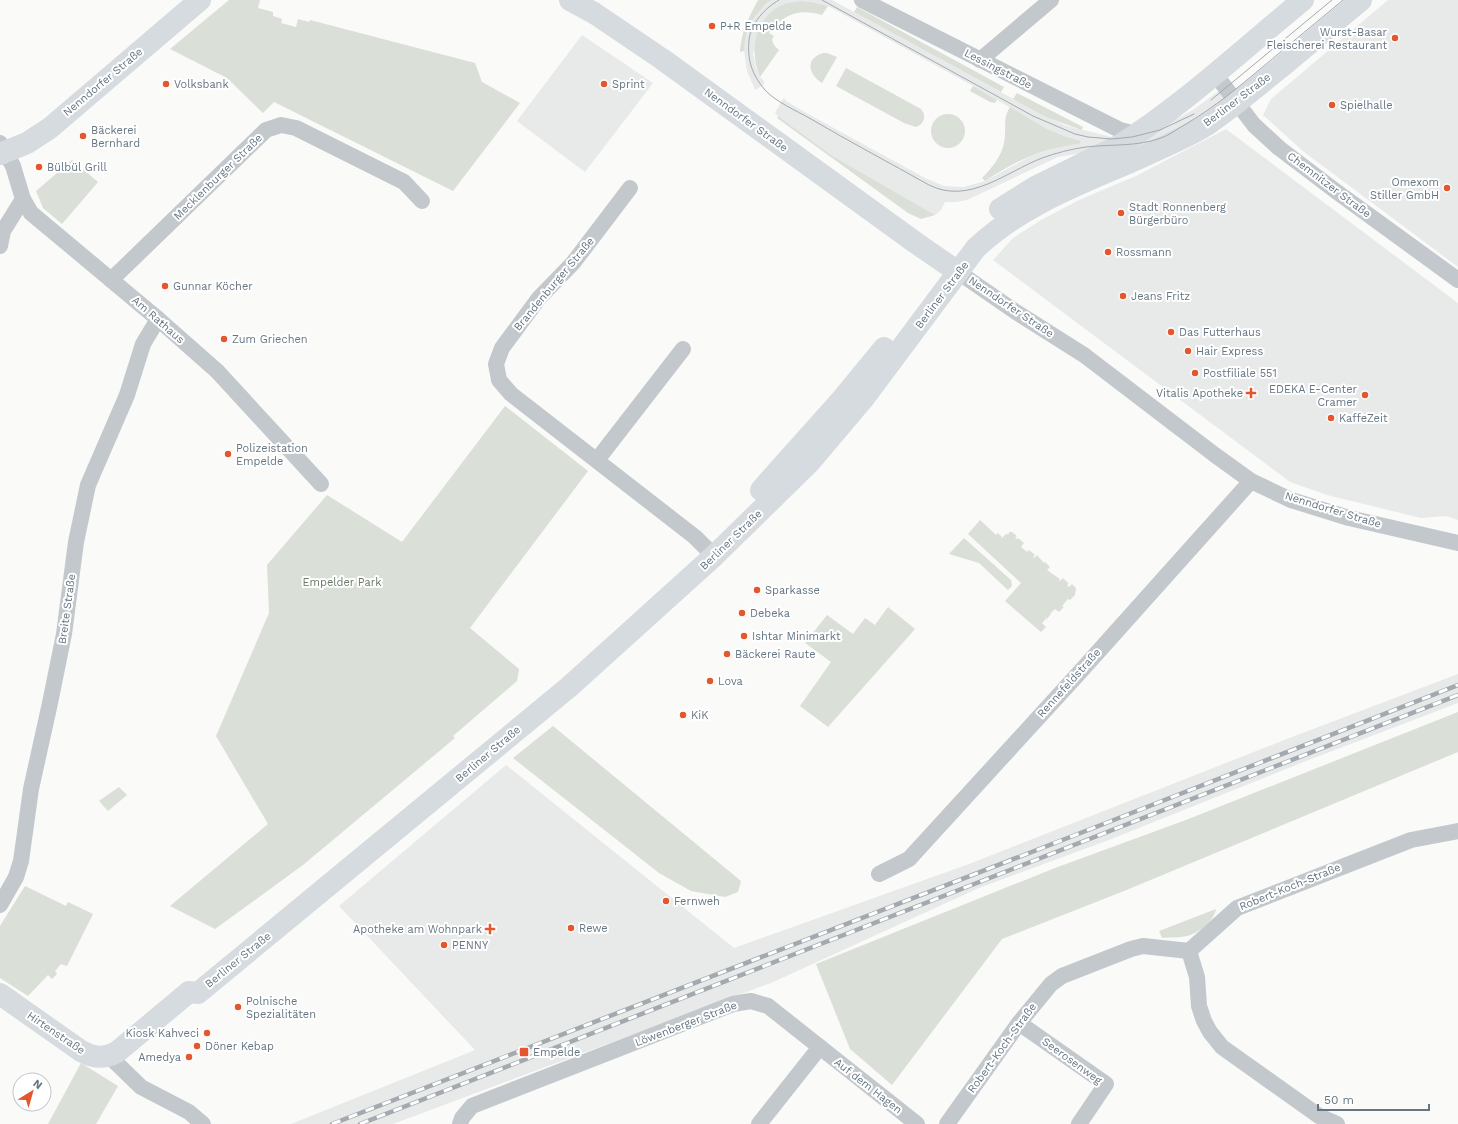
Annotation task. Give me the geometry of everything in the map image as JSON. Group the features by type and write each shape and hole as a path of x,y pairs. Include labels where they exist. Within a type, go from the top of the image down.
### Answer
{"street":[{"name":"Nenndorfer Straße","path":"2,150 27,143 50,128 200,0"},
{"name":"Lessingstraße","path":"862,0 1120,130 1136,134"},
{"path":"980,60 1051,0"},
{"name":"Berliner Straße","path":"109,1056 117,1052 189,992 198,993 569,687 709,551 810,462 864,398 953,268 966,240 979,225 1000,208 1035,187 1120,145 1136,134 1215,74 1303,0"},
{"name":"Berliner Straße","path":"953,268 997,229 1042,202 1181,139 1208,124 1237,104 1361,0"},
{"name":"Nenndorfer Straße","path":"581,3 662,59 953,268 1016,312 1084,355 1251,481 1291,500 1349,518 1458,543"},
{"name":"Chemnitzer Straße","path":"1215,74 1254,125 1279,148 1458,280"},
{"name":"Mecklenburger Straße","path":"111,280 266,130 281,125 296,128 404,182 422,201"},
{"name":"Am Rathaus","path":"2,150 12,166 23,199 31,213 158,319 217,371 321,484"},
{"name":"Brandenburger Straße","path":"630,188 573,263 539,298 502,348 496,364 499,380 511,394 695,537 709,551"},
{"path":"0,246 3,231 23,199"},
{"name":"Breite Straße","path":"0,905 16,877 21,861 31,789 64,634 76,542 88,485 127,395 144,344 158,319"},
{"path":"597,460 683,349"},
{"name":"Rennefeldstraße","path":"879,874 909,859 1251,481"},
{"name":"Robert-Koch-Straße","path":"947,1124 1043,992 1062,976 1131,949 1143,946 1189,951 1237,908 1411,840 1458,831"},
{"path":"1189,951 1197,977 1199,1006 1204,1021 1215,1039 1222,1047 1318,1116 1335,1124"},
{"name":"Hirtenstraße","path":"0,994 80,1051 93,1056 109,1056"},
{"name":"Löwenberger Straße","path":"460,1124 462,1118 472,1106 733,1004 751,1001 768,1006 820,1047"},
{"name":"Seerosenweg","path":"1019,1023 1106,1084 1078,1124"},
{"path":"759,1124 820,1047"},
{"name":"Auf dem Hagen","path":"820,1047 917,1124"},
{"path":"109,1056 141,1087 189,1112 203,1124"}],"shaded area":[{"path":"772,0 832,0 1048,118 1067,126 1112,137 1159,128 1193,110 1224,87 1233,98 1199,121 1135,150 1076,154 1058,157 967,200 945,202 941,210 935,215 831,155 778,116 775,113 784,98 786,101 801,110 925,178 944,186 964,187 985,181 1031,156 1063,145 1079,144 1081,141 1045,128 973,86 828,6 812,2 802,1 781,6 753,53 756,68 760,77 765,82 762,86 755,90 747,71 744,42 754,17 760,9"},
{"path":"1388,0 1458,0 1458,267 1304,152 1263,115 1271,99"},
{"path":"582,35 653,83 585,172 517,121"},
{"path":"1226,129 1458,303 1458,520 1446,516 1421,518 1327,495 1290,482 993,260 1013,238 1041,220 1079,200 1136,176"},
{"path":"1458,674 1458,703 1301,763 1109,840 979,888 771,983 393,1124 291,1124 475,1050 339,906 506,765 734,948 969,864 1292,737"}],"green space":[{"path":"229,0 260,0 258,8 273,12 273,16 282,19 281,23 296,27 298,19 309,22 310,20 475,63 482,82 520,103 453,191 274,102 263,113 227,78 170,49"},
{"path":"758,0 772,0 760,9 756,15 748,29 744,51 740,52 744,31"},
{"path":"802,1 828,6 822,15 806,12 792,14 774,26 769,33 774,36 772,39 773,42 775,47 779,50 760,77 755,57 756,37 759,28 764,19 780,6"},
{"path":"857,7 1004,87 1001,92 854,12"},
{"path":"823,53 837,57 822,83 814,76 810,67 813,59"},
{"path":"846,68 921,109 924,114 923,122 916,127 904,123 836,86"},
{"path":"973,86 997,100 995,103 990,102 970,91"},
{"path":"1017,93 1083,127 1082,130 1048,118 1013,99"},
{"path":"1010,107 1045,128 1081,141 1079,144 1054,148 1030,156 985,181 982,178 995,164 1001,153 1005,141 1006,118"},
{"path":"951,114 960,119 964,124 964,138 960,143 955,147 945,148 941,147 932,138 931,128 932,124 941,115"},
{"path":"778,116 831,155 935,215 921,219 908,213 777,118"},
{"path":"72,160 98,182 62,224 43,208 36,191"},
{"name":"Empelder Park","path":"505,406 588,471 470,628 519,669 517,681 453,736 455,738 303,865 215,929 170,906 268,824 216,736 269,613 267,565 327,495 402,542"},
{"path":"980,520 996,535 998,533 1002,537 1001,539 1006,534 1009,534 1009,532 1012,532 1017,536 1015,538 1018,538 1024,543 1021,547 1027,552 1029,550 1035,555 1033,557 1034,558 1037,555 1044,563 1045,562 1050,567 1047,570 1060,579 1059,581 1063,578 1069,584 1067,585 1069,587 1072,584 1076,588 1075,595 1070,600 1068,599 1062,606 1064,607 1059,612 1055,609 1051,613 1050,612 1051,614 1047,619 1045,617 1046,619 1042,623 1046,627 1041,632 1005,601 1021,583 968,534"},
{"path":"964,538 1011,580 1012,586 1008,590 979,563 949,554"},
{"path":"888,607 915,629 828,727 800,706 831,662 805,643 827,615 853,634 865,618 875,625"},
{"path":"1458,712 1458,752 1124,891 1002,939 892,1085 850,1049 816,964 1055,868 1186,820"},
{"path":"553,726 741,881 738,892 725,897 691,891 659,873 513,758"},
{"path":"119,787 127,795 108,811 99,801"},
{"path":"25,886 66,906 68,902 93,914 67,966 61,964 55,971 57,974 52,979 48,975 28,996 0,978 0,926"},
{"path":"1216,909 1209,922 1196,932 1184,937 1162,938 1159,931"},
{"path":"81,1063 118,1086 96,1124 48,1124"}],"tram line":[{"path":"779,0 769,7 756,22 750,34 749,40 751,67 765,90 787,106 929,185 944,190 958,191 973,189 987,184 1028,164 1064,151 1095,146 1142,143 1166,136 1199,116 1226,97 1343,0"},
{"path":"822,0 1033,116 1075,134 1088,137 1112,139 1132,137 1160,130 1194,114"},
{"path":"1211,100 1332,0"}],"railway":[{"path":"332,1124 1458,685"},
{"path":"360,1124 1458,695"}],"place":[{"name":"P+R Empelde","path":"712,26"},
{"name":"Wurst-Basar Fleischerei Restaurant","path":"1395,38"},
{"name":"Volksbank","path":"166,84"},
{"name":"Sprint","path":"604,84"},
{"name":"Spielhalle","path":"1332,105"},
{"name":"Bäckerei Bernhard","path":"83,136"},
{"name":"Bülbül Grill","path":"39,167"},
{"name":"Omexom Stiller GmbH","path":"1447,188"},
{"name":"Stadt Ronnenberg Bürgerbüro","path":"1121,213"},
{"name":"Rossmann","path":"1108,252"},
{"name":"Gunnar Köcher","path":"165,286"},
{"name":"Jeans Fritz","path":"1123,296"},
{"name":"Das Futterhaus","path":"1171,332"},
{"name":"Zum Griechen","path":"224,339"},
{"name":"Hair Express","path":"1188,351"},
{"name":"Postfiliale 551","path":"1195,373"},
{"name":"Vitalis Apotheke","path":"1251,393"},
{"name":"EDEKA E-Center Cramer","path":"1365,395"},
{"name":"KaffeZeit","path":"1331,418"},
{"name":"Polizeistation Empelde","path":"228,454"},
{"name":"Sparkasse","path":"757,590"},
{"name":"Debeka","path":"742,613"},
{"name":"Ishtar Minimarkt","path":"744,636"},
{"name":"Bäckerei Raute","path":"727,654"},
{"name":"Lova","path":"710,681"},
{"name":"KiK","path":"683,715"},
{"name":"Fernweh","path":"666,901"},
{"name":"Rewe","path":"571,928"},
{"name":"Apotheke am Wohnpark","path":"490,929"},
{"name":"PENNY","path":"444,945"},
{"name":"Polnische Spezialitäten","path":"238,1007"},
{"name":"Kiosk Kahveci","path":"207,1033"},
{"name":"Döner Kebap","path":"197,1046"},
{"name":"Empelde","path":"524,1052"},
{"name":"Amedya","path":"189,1057"}]}
